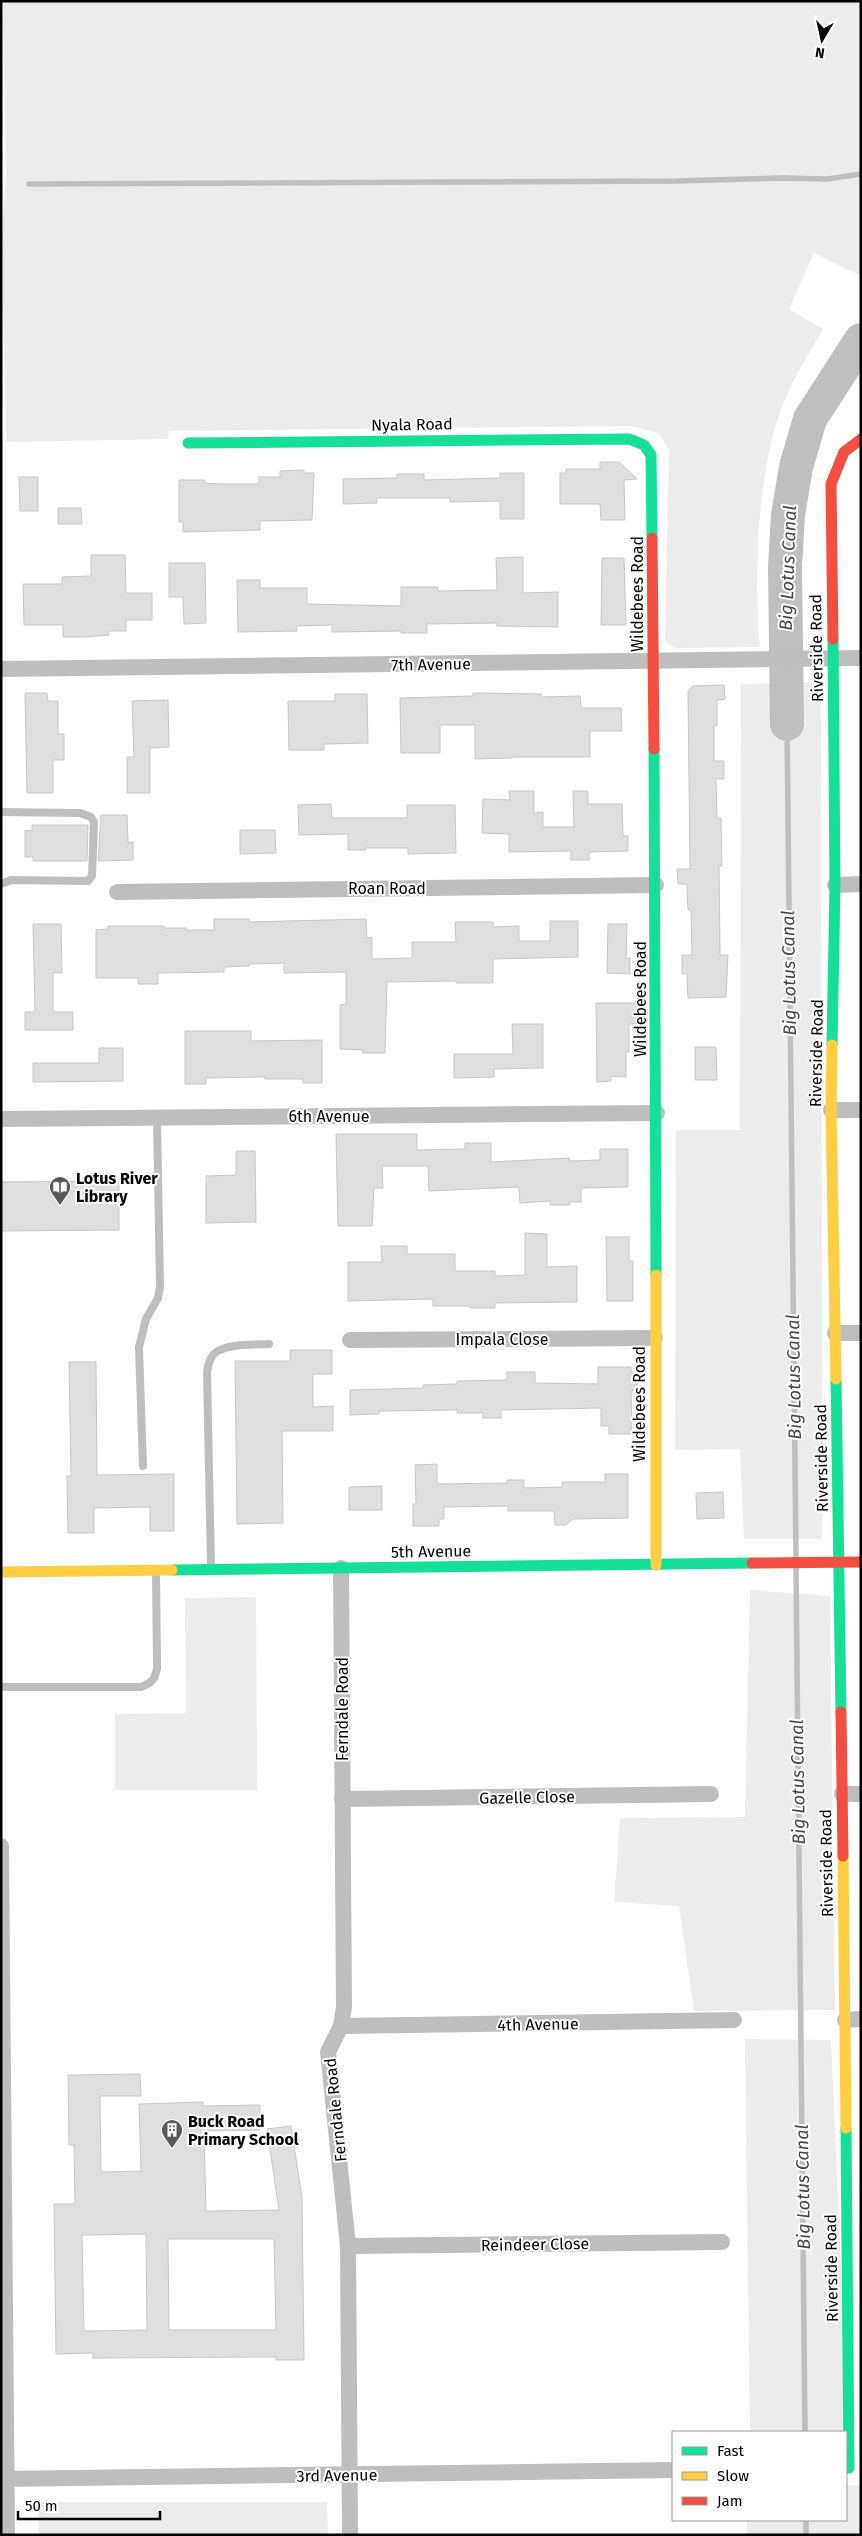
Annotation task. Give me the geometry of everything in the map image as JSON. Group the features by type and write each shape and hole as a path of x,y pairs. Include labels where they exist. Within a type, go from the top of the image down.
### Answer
{"street":[{"name":"Riverside Road","path":"852,2468 854,2244 853,2019 842,1794 832,1110 835,884 831,484 844,452 861,439"},
{"name":"Nyala Road","path":"188,443 636,440"},
{"name":"Wildebees Road","path":"636,440 649,451 652,466 657,1113 655,1338 656,1564"},
{"name":"7th Avenue","path":"1,669 861,658"},
{"path":"835,884 861,884"},
{"name":"Roan Road","path":"117,892 656,886"},
{"path":"832,1110 861,1110"},
{"name":"6th Avenue","path":"1,1119 657,1113"},
{"path":"836,1333 861,1333"},
{"name":"Impala Close","path":"350,1340 655,1338"},
{"name":"5th Avenue","path":"1,1572 861,1562"},
{"name":"Ferndale Road","path":"341,1568 344,2007 341,2026 328,2052 348,2246 350,2535"},
{"name":"Gazelle Close","path":"342,1799 711,1794"},
{"path":"842,1794 861,1794"},
{"path":"1,1846 4,2479 7,2535"},
{"name":"4th Avenue","path":"341,2026 734,2020"},
{"name":"Reindeer Close","path":"348,2246 722,2242"},
{"name":"3rd Avenue","path":"4,2479 672,2470"}],"lane":[{"path":"1,812 80,814 92,817 94,822 92,876 88,881 11,880 1,884"},
{"path":"143,1466 139,1347 146,1319 158,1298 160,1287 157,1118"},
{"path":"211,1569 207,1373 209,1362 214,1354 225,1348 269,1344"},
{"path":"1,1687 141,1686 150,1684 155,1678 157,1668 156,1570"}],"shaded area":[{"path":"3,1 861,1 861,272 859,275 814,253 789,309 823,329 788,393 778,419 770,450 760,517 758,552 757,586 760,647 675,648 665,642 669,450 658,433 631,426 169,431 168,439 6,442 2,235 6,175"},
{"path":"821,682 822,1539 744,1539 740,1449 675,1450 676,1130 740,1130 741,684"},
{"path":"750,1590 830,1596 835,2010 694,2011 679,1906 614,1902 620,1818 745,1817"},
{"path":"256,1597 257,1790 115,1790 115,1714 186,1713 185,1598"},
{"path":"745,2039 831,2040 849,2451 847,2431 750,2431"},
{"path":"847,2485 861,2485 861,2535 747,2535 747,2521 847,2521"},
{"path":"38,2502 327,2502 328,2535 39,2535"}],"building":[{"path":"600,462 619,462 637,479 624,480 625,520 601,520 600,504 560,504 560,473 566,473 566,469 600,469"},
{"path":"304,470 304,473 314,473 312,520 260,521 260,530 183,532 183,522 179,522 179,480 204,480 205,483 221,484 259,484 259,477 280,477 280,471"},
{"path":"500,473 524,473 524,519 500,519 500,501 450,502 450,498 377,498 377,503 343,504 343,479 397,478 397,474 424,474 424,480 500,478"},
{"path":"19,477 38,477 38,511 20,511"},
{"path":"58,508 81,508 82,524 58,524"},
{"path":"91,555 125,555 126,593 152,593 152,620 126,620 126,631 108,631 109,635 85,637 63,637 63,625 24,625 23,584 62,584 62,577 91,576"},
{"path":"523,557 523,593 558,592 558,627 497,626 497,623 427,624 427,633 401,633 401,631 332,632 332,625 297,626 297,631 238,632 237,580 260,580 260,588 307,588 307,604 401,606 401,587 438,587 438,591 497,590 496,558"},
{"path":"602,558 624,558 626,625 601,625"},
{"path":"169,563 205,563 206,623 184,624 183,597 169,597"},
{"path":"724,685 725,699 717,700 717,726 714,726 714,761 724,761 724,779 716,779 717,818 721,818 722,866 719,866 720,955 728,955 726,997 688,998 687,974 682,974 682,955 692,955 691,910 688,910 687,884 678,884 677,869 690,869 688,691 693,686"},
{"path":"25,693 47,693 48,701 58,701 58,734 64,734 64,760 53,760 53,793 27,793"},
{"path":"473,693 541,694 541,697 580,696 581,708 621,708 622,731 590,731 590,757 475,759 475,725 440,725 440,753 401,753 400,698 473,696"},
{"path":"335,694 367,694 368,743 324,744 324,750 289,750 288,701 335,701"},
{"path":"168,700 169,747 150,748 150,793 127,793 127,757 134,757 132,701"},
{"path":"509,791 534,791 534,813 543,812 543,827 574,827 573,791 588,791 588,804 622,804 623,836 628,836 628,851 589,852 589,860 571,860 571,851 509,852 509,834 482,833 483,799 510,800"},
{"path":"331,804 332,818 407,818 407,805 455,805 456,853 408,854 408,848 348,850 348,834 299,835 298,805"},
{"path":"101,815 127,815 128,843 133,842 133,860 98,861"},
{"path":"32,825 88,825 87,861 33,861 33,857 25,857 25,830 32,831"},
{"path":"240,830 275,830 276,853 240,854"},
{"path":"214,919 249,919 249,922 366,919 367,938 372,937 372,959 412,958 412,942 456,942 455,922 493,922 493,927 519,926 519,941 550,941 550,921 578,921 578,957 493,959 493,983 456,983 456,981 387,982 385,1053 363,1053 363,1050 340,1049 340,1005 346,1004 346,972 284,973 284,963 224,967 224,972 158,973 158,984 138,984 138,978 96,978 96,930 108,929 108,926 164,926 164,928 186,928 186,930 214,930"},
{"path":"33,924 61,924 62,973 53,973 53,1012 73,1012 73,1030 25,1030 25,1012 35,1012"},
{"path":"608,924 627,924 626,958 630,958 630,974 607,973"},
{"path":"596,1003 638,1003 637,1024 629,1024 629,1052 626,1052 626,1077 611,1076 611,1081 597,1082"},
{"path":"512,1024 543,1024 543,1068 494,1069 494,1077 454,1078 454,1054 513,1054"},
{"path":"185,1031 251,1031 251,1041 322,1040 322,1083 303,1083 303,1079 265,1079 265,1077 206,1078 206,1084 185,1084"},
{"path":"695,1047 716,1047 717,1080 695,1080"},
{"path":"99,1048 123,1048 123,1081 33,1082 33,1063 99,1063"},
{"path":"336,1134 417,1134 417,1150 465,1149 465,1143 491,1143 491,1162 569,1158 569,1161 600,1160 600,1149 628,1149 628,1187 581,1188 581,1202 570,1202 570,1205 550,1205 550,1201 520,1203 519,1187 429,1191 428,1166 382,1166 383,1188 374,1188 372,1226 338,1226"},
{"path":"236,1151 255,1151 256,1222 206,1223 206,1176 236,1175"},
{"name":"Lotus River Library","path":"119,1181 119,1230 1,1231 1,1182"},
{"path":"525,1233 547,1234 547,1267 577,1266 577,1302 495,1303 495,1308 470,1308 469,1306 433,1306 433,1299 348,1301 348,1262 382,1262 381,1246 407,1246 407,1254 455,1254 455,1271 495,1271 495,1276 525,1275"},
{"path":"606,1237 629,1237 629,1261 633,1261 633,1301 607,1301"},
{"path":"290,1350 332,1350 332,1374 313,1374 313,1407 333,1406 333,1431 282,1431 283,1523 237,1524 235,1361 290,1361"},
{"path":"69,1362 96,1362 97,1475 174,1474 174,1531 150,1531 150,1507 94,1508 94,1533 68,1533 67,1476 71,1476"},
{"path":"598,1367 631,1367 631,1372 637,1372 637,1390 631,1391 632,1434 609,1434 609,1426 601,1426 601,1408 501,1410 501,1418 483,1418 483,1413 457,1413 457,1410 379,1411 379,1414 350,1415 350,1390 423,1388 423,1385 457,1384 457,1381 507,1380 507,1372 535,1372 535,1383 598,1384"},
{"path":"437,1464 437,1484 507,1483 507,1480 524,1480 524,1488 563,1487 562,1482 605,1482 605,1474 628,1474 628,1518 573,1519 566,1525 555,1525 554,1511 508,1511 508,1506 444,1507 444,1519 439,1519 439,1526 413,1526 413,1504 416,1504 415,1465"},
{"path":"382,1486 382,1510 349,1510 349,1487"},
{"path":"723,1492 724,1518 697,1519 696,1493"},
{"path":"140,2074 141,2096 100,2096 101,2172 141,2171 139,2104 203,2102 203,2106 260,2105 260,2130 204,2131 206,2211 279,2210 267,2129 291,2126 302,2198 304,2360 276,2360 276,2357 93,2358 93,2353 56,2354 54,2204 75,2204 74,2145 69,2145 68,2075","holes":["146,2234 147,2330 84,2331 82,2235","168,2239 274,2239 276,2330 169,2330"]}],"waterway":[{"path":"29,184 677,181 784,178 827,179 861,174"},
{"name":"Big Lotus Canal","path":"787,724 785,567 788,515 796,467 810,419 861,340"},
{"name":"Big Lotus Canal","path":"787,724 796,1558"},
{"name":"Big Lotus Canal","path":"796,1567 805,2431"},
{"name":"Big Lotus Canal","path":"806,2521 806,2535"}],"traffic: fast":[{"path":"188,443 629,439 644,445 651,455 652,538"},
{"path":"832,1045 835,885 833,639"},
{"path":"654,749 656,1275"},
{"path":"836,1379 841,1712"},
{"path":"172,1570 752,1563"},
{"path":"846,2128 849,2468"}],"traffic: slow":[{"path":"832,1045 831,1110 836,1379"},
{"path":"656,1275 656,1565"},
{"path":"1,1572 172,1570"},
{"path":"843,1856 846,2128"}],"traffic: jam":[{"path":"833,639 831,484 844,452 861,439"},
{"path":"652,538 654,749"},
{"path":"752,1563 861,1562"},
{"path":"841,1712 843,1856"}],"place":[{"name":"Lotus River Library","path":"60,1206"},
{"name":"Buck Road Primary School","path":"172,2149"}]}
